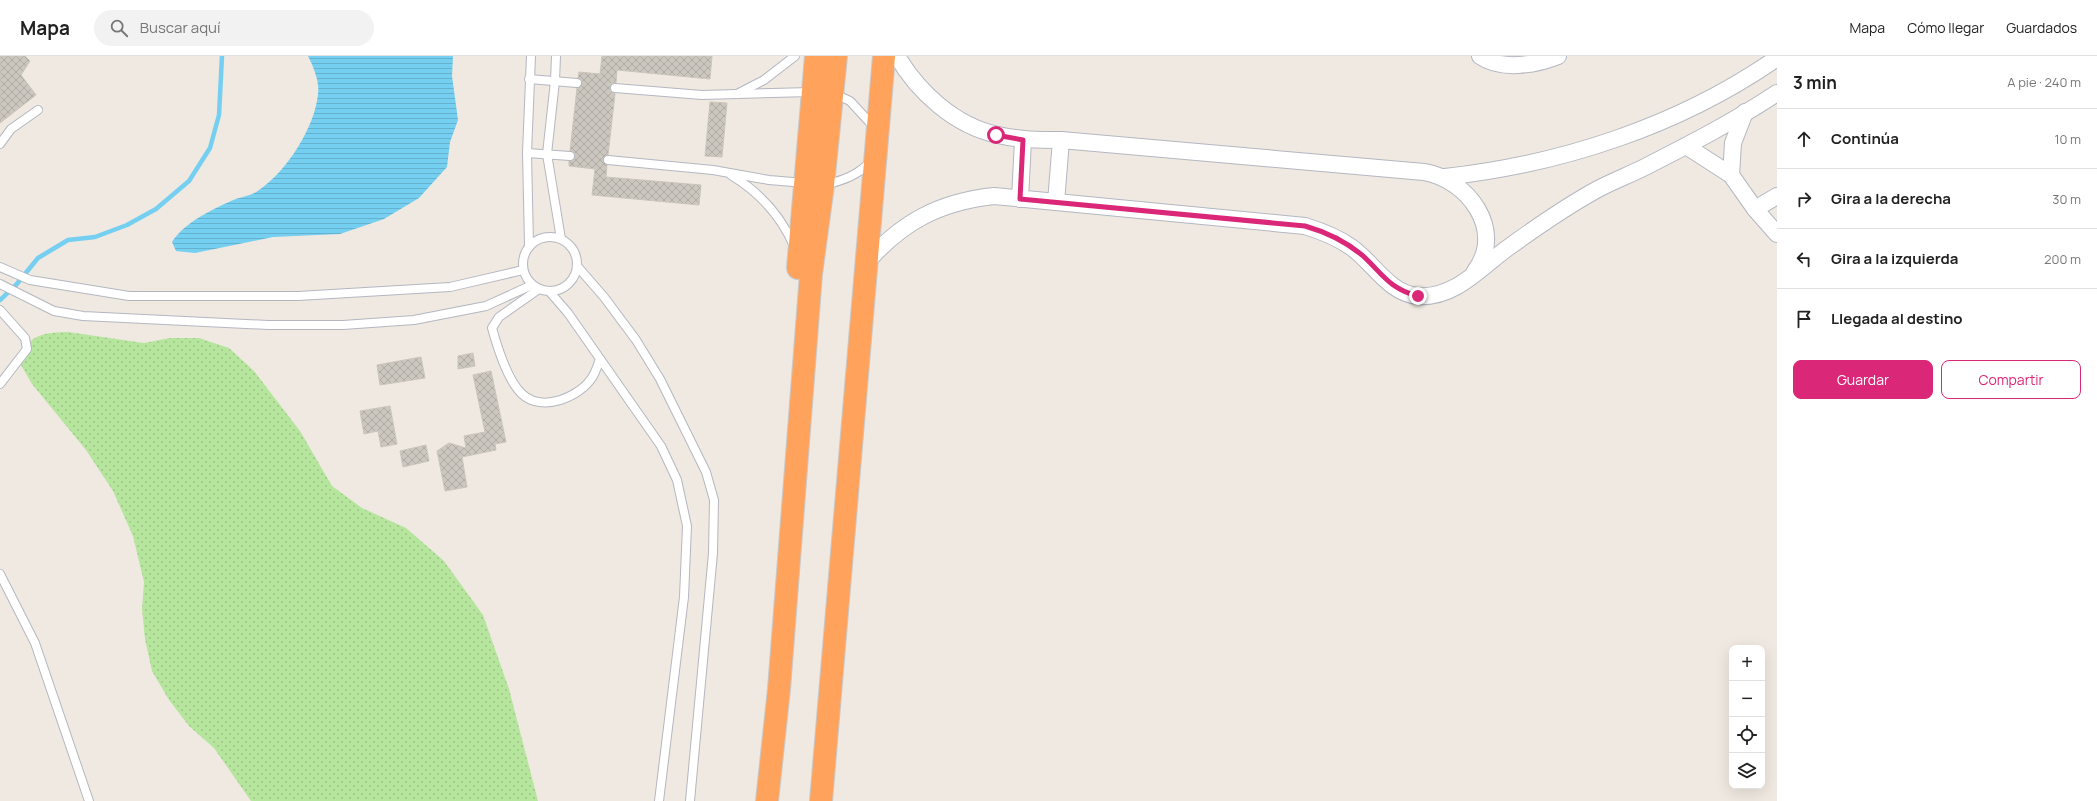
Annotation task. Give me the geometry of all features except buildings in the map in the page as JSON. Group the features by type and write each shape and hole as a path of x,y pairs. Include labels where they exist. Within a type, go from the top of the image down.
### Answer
{"highway":[{"path":"816,56 823,93"},
{"path":"767,801 779,689 811,274 814,184 823,93 836,56"},
{"path":"821,801 884,56"},
{"path":"779,689 770,662 769,627 799,256 814,184"}],"street":[{"path":"897,56 921,89 947,111 979,129 996,135 1023,140 1061,140 1424,172 1445,177 1520,166 1556,158 1612,140 1668,118 1735,84 1777,58"},
{"path":"1480,56 1488,62 1506,65 1528,63 1558,56"},
{"path":"866,263 894,235 916,220 943,207 976,198 994,196 1305,226 1336,238 1362,255 1388,283 1402,291 1418,296 1439,294 1457,287 1526,235 1567,208 1599,189 1686,146 1777,93"},
{"path":"1731,175 1733,143 1745,112"},
{"path":"1020,199 1023,140"},
{"path":"1056,202 1061,140"},
{"path":"1686,146 1731,175 1755,209 1777,234"},
{"path":"1445,177 1471,198 1482,220 1485,237 1484,251 1482,260 1472,276"},
{"path":"1755,209 1777,196"}],"lane":[{"path":"531,56 527,153 529,245 524,257 523,270 526,278 536,287 549,291 557,290 571,281 577,266"},
{"path":"556,56 547,154 561,238 574,250 577,266 604,297 636,340 660,379 706,472 714,500 713,553 690,801"},
{"path":"733,96 764,80 794,56"},
{"path":"529,79 577,83"},
{"path":"615,88 733,96 823,93 850,101 877,131"},
{"path":"0,144 11,129 38,110"},
{"path":"527,153 570,156"},
{"path":"608,160 727,172 769,180 814,184 848,179 861,172 875,157"},
{"path":"727,172 751,189 772,210 792,239 799,256"},
{"path":"529,245 544,237 561,238"},
{"path":"0,267 30,280 129,296 298,296 450,287 523,270"},
{"path":"3,285 54,311 83,316 268,325 343,325 414,320 486,306 536,287"},
{"path":"536,287 499,317 492,328 513,383 522,395 538,403 558,401 565,398 578,392 593,377 600,359"},
{"path":"549,291 568,313 661,446 677,480 687,526 684,597 659,801"},
{"path":"0,310 25,338 27,350 0,384"},
{"path":"0,574 35,643 89,801"}],"green space":[{"path":"68,332 144,343 170,338 199,338 229,348 254,371 300,431 332,486 362,508 406,528 444,561 483,615 509,689 538,801 251,801 214,748 189,726 169,700 152,671 145,639 142,609 144,582 133,536 113,491 86,450 32,384 21,365 19,353 30,341 40,335"}],"water":[{"path":"308,56 453,56 452,76 458,120 450,142 447,167 419,198 384,219 340,234 273,237 195,253 176,251 172,242 183,229 198,218 215,209 231,201 256,192 280,172 298,147 316,107 318,94 317,79"}],"waterway":[{"path":"0,300 16,285 38,258 68,240 95,237 127,225 156,209 189,181 210,148 219,115 222,56"}],"route":[{"path":"996,135 1023,140 1020,199 1305,226 1321,231 1351,247 1362,255 1388,283 1407,294 1418,296"}]}
